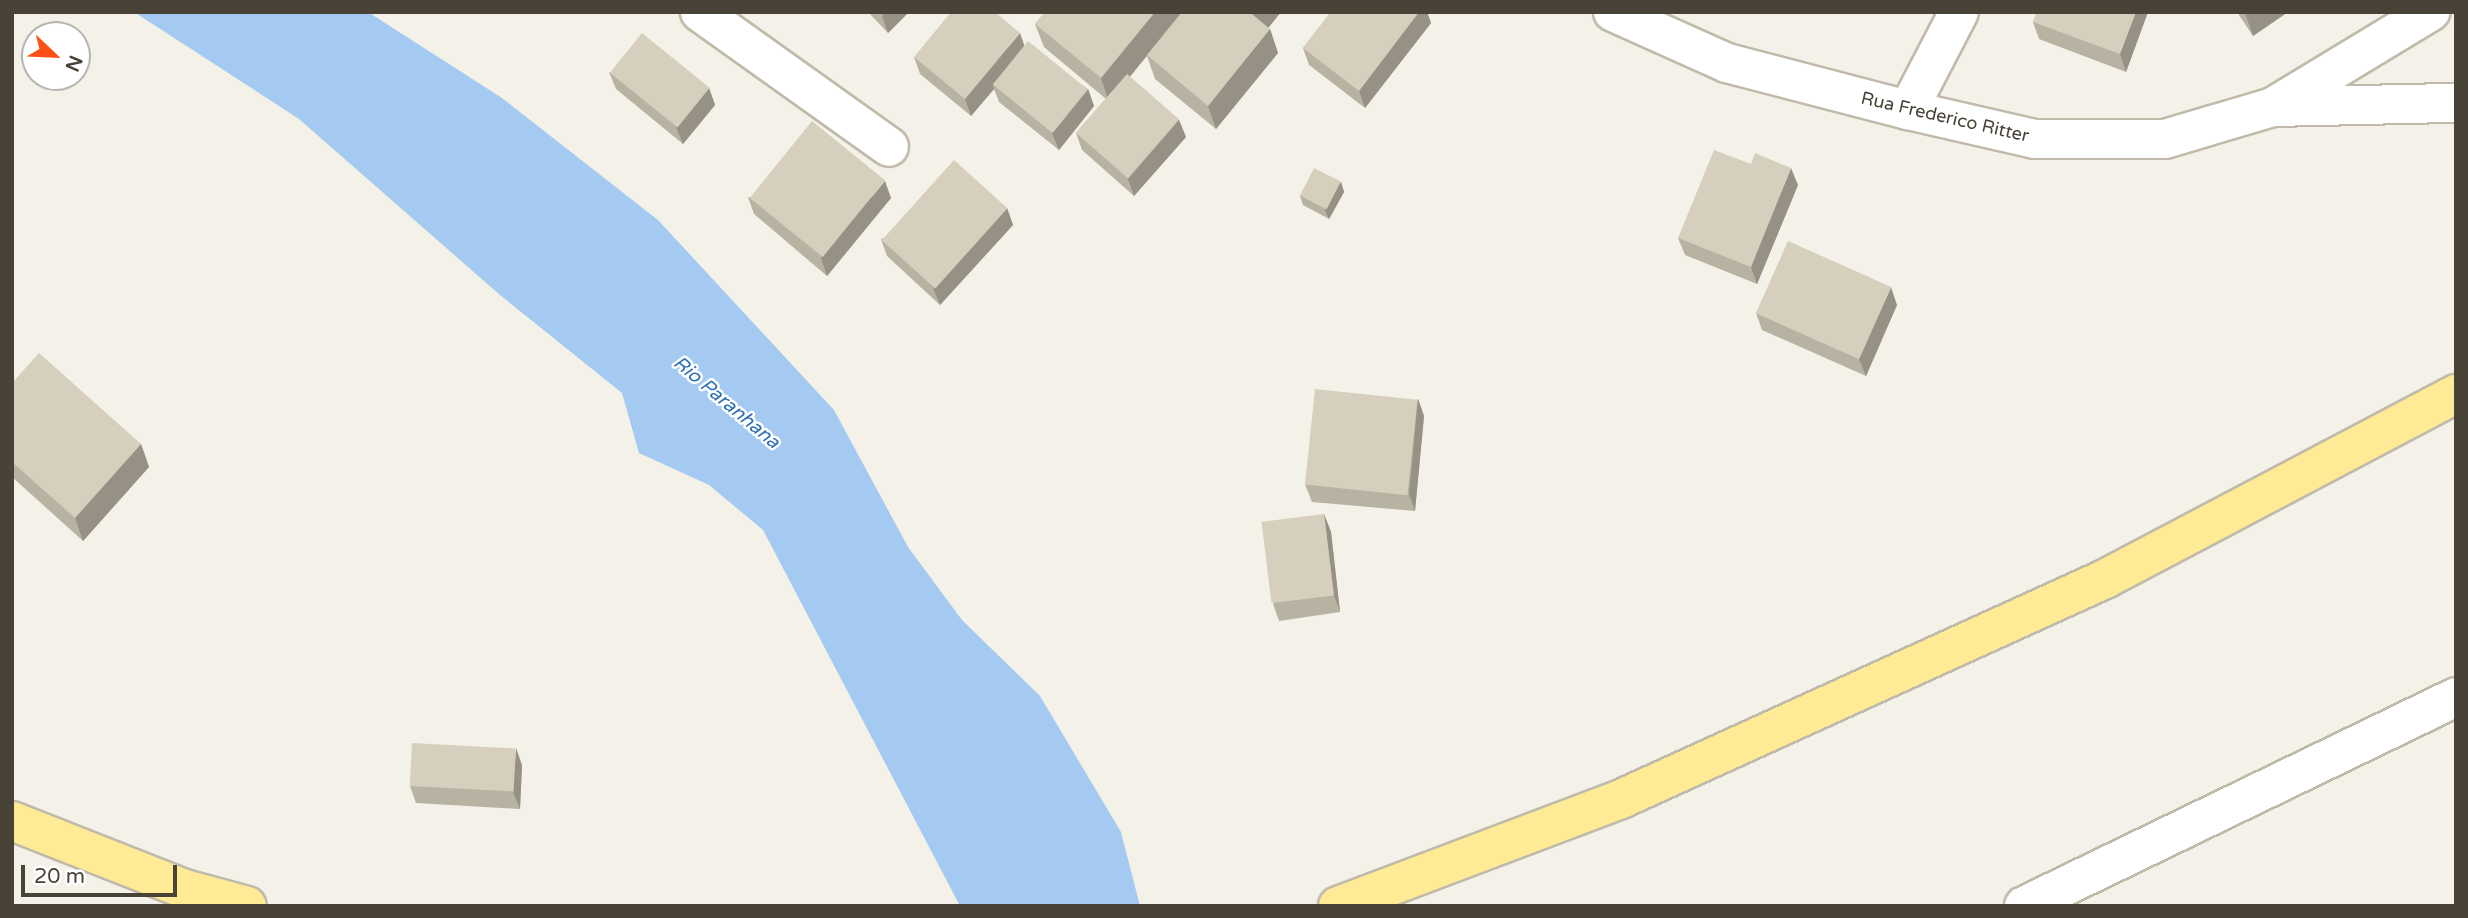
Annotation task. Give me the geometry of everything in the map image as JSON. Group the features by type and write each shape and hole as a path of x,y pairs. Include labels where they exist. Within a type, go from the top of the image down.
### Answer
{"main road":[{"path":"1338,906 1621,799 2105,579 2456,394"},
{"path":"12,821 189,897 247,906"}],"street":[{"path":"701,12 889,147"},
{"name":"Rua Frederico Ritter","path":"1614,12 1727,63 1908,110 2035,139 2165,139 2273,107 2456,103"},
{"path":"1908,110 1959,12"},
{"path":"2273,107 2430,12"},
{"path":"2024,906 2456,697"}],"water":[{"name":"Rio Paranhana","path":"134,12 368,12 502,98 658,220 834,410 908,547 962,620 1040,696 1121,832 1140,906 960,906 763,530 709,485 639,453 622,393 500,295 299,119"}],"building":[{"path":"951,12 995,12 1020,33 965,99 914,57"},
{"path":"1045,12 1155,12 1101,78 1035,24"},
{"path":"1182,12 1254,12 1252,14 1270,29 1208,106 1147,55"},
{"path":"1331,12 1419,12 1359,91 1303,48"},
{"path":"2037,12 2136,12 2120,54 2033,22"},
{"path":"642,33 710,88 678,127 610,73"},
{"path":"1028,41 1088,89 1053,133 993,85"},
{"path":"1127,74 1179,119 1128,178 1076,133"},
{"path":"812,121 885,180 823,257 750,198"},
{"path":"1714,150 1751,164 1755,153 1791,168 1751,267 1678,238"},
{"path":"954,160 1008,208 935,288 882,240"},
{"path":"1314,168 1341,182 1327,209 1300,196"},
{"path":"1788,241 1891,287 1859,359 1756,313"},
{"path":"39,353 141,444 75,518 12,462 12,383"},
{"path":"1315,389 1417,400 1407,495 1305,484"},
{"path":"1324,514 1334,595 1271,603 1261,522"},
{"path":"412,743 516,748 514,791 410,786"}]}
